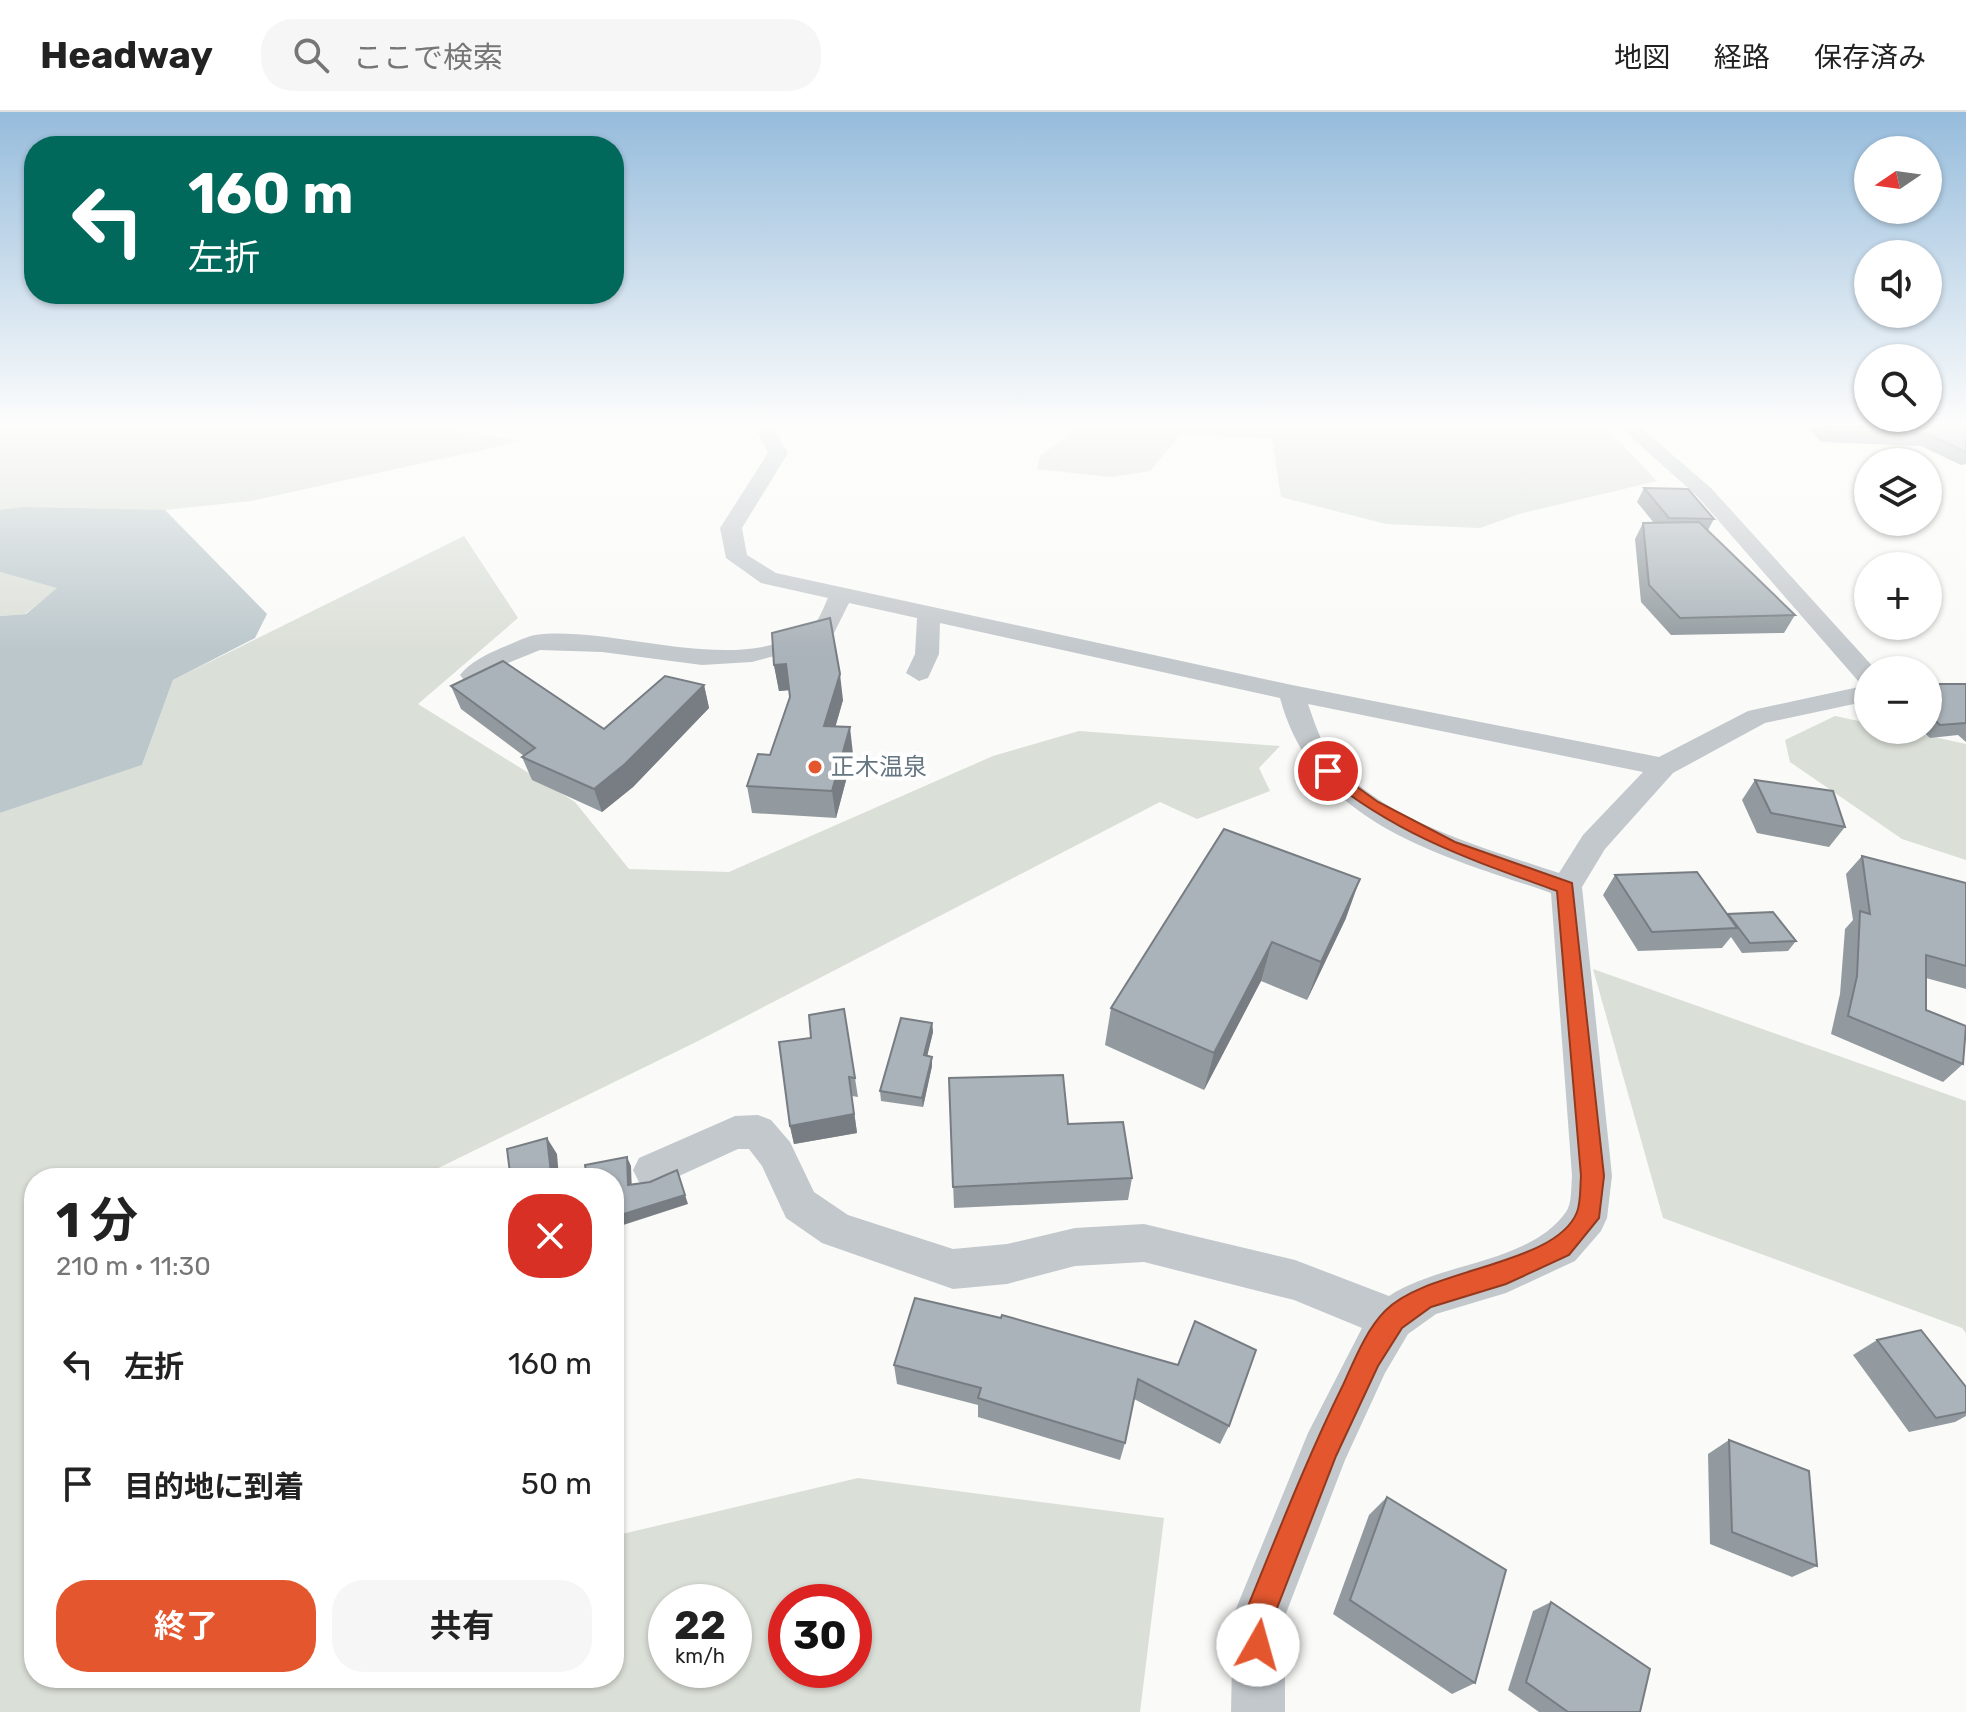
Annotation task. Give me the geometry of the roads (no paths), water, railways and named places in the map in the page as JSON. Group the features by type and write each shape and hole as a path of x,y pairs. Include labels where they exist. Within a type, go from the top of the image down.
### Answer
{"street":[{"path":"748,502 731,528 737,558 769,578 1292,693 1663,767"},
{"path":"1713,502 1854,661"},
{"path":"473,675 499,658 537,642 602,645 702,658 752,655 796,643 825,628 842,593"},
{"path":"919,673 927,654 929,612"},
{"path":"1292,693 1301,726 1328,771 1372,806 1449,846 1566,887"},
{"path":"1258,1712 1259,1616 1325,1450 1369,1357 1393,1319 1425,1297 1506,1273 1560,1247 1587,1218 1592,1176 1566,887 1594,842 1663,767 1757,717 1854,696"},
{"path":"653,1170 735,1133 758,1132 776,1154 800,1205 836,1230 953,1269 1007,1264 1075,1247 1144,1243 1295,1280 1393,1319"}],"place":[{"name":"正木温泉","path":"815,767"}]}
